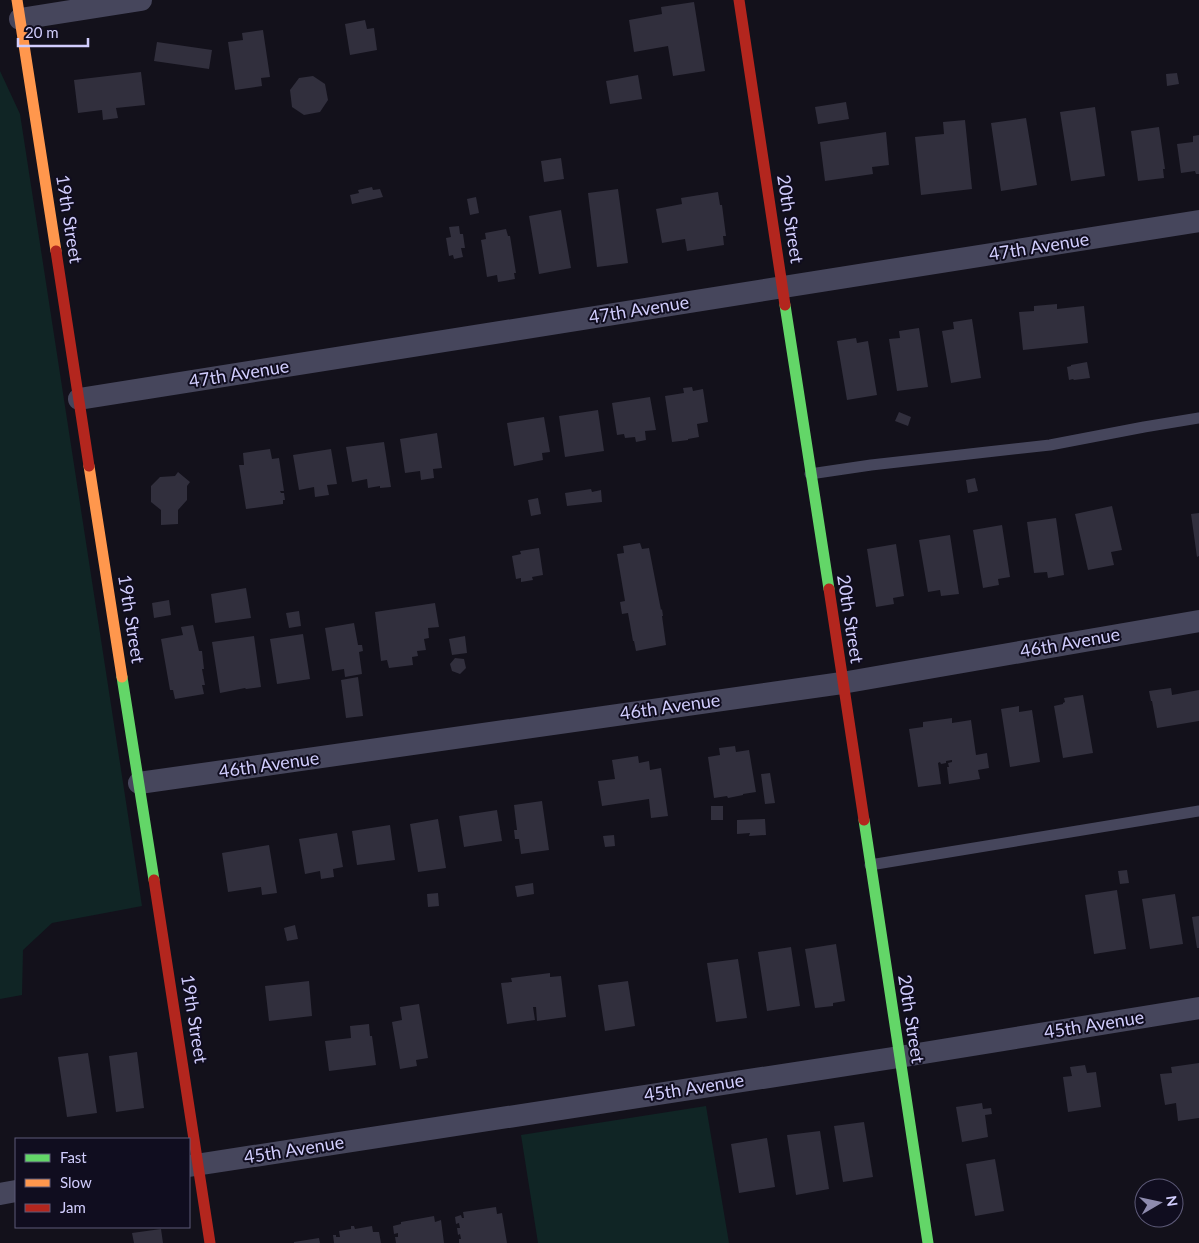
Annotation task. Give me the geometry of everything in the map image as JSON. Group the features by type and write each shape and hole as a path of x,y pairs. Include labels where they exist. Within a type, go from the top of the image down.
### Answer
{"street":[{"path":"18,9 141,0"},
{"name":"20th Street","path":"739,0 928,1243"},
{"name":"19th Street","path":"18,9 140,783 194,1165 210,1243"},
{"name":"47th Avenue","path":"79,399 1199,221"},
{"name":"46th Avenue","path":"140,783 842,683 1199,621"},
{"name":"45th Avenue","path":"194,1165 899,1057 1199,1008"},
{"path":"0,1194 15,1191"}],"lane":[{"path":"810,474 871,465 1050,445 1199,418"},
{"path":"870,865 1199,811"}],"green space":[{"path":"0,71 20,114 142,906 52,923 23,950 22,995 0,999"},
{"path":"706,1106 729,1243 538,1243 521,1135"}],"building":[{"path":"694,2 705,71 673,76 668,46 634,52 629,20 662,14 661,7"},
{"path":"365,20 367,29 374,28 377,50 350,55 345,24"},
{"path":"263,30 270,77 261,78 262,86 235,90 228,42 243,40 242,33"},
{"path":"157,42 212,50 209,69 154,61"},
{"path":"141,72 145,105 116,108 118,118 103,120 102,110 78,113 74,80"},
{"path":"1177,73 1179,84 1167,86 1166,74"},
{"path":"638,75 642,99 610,104 606,81"},
{"path":"313,76 325,84 328,100 320,112 304,115 292,107 290,90 299,78"},
{"path":"846,102 849,119 818,124 815,107"},
{"path":"1095,107 1105,176 1071,181 1060,112"},
{"path":"1026,118 1037,185 1001,191 991,123"},
{"path":"965,120 972,189 921,195 915,137 944,134 943,122"},
{"path":"1159,127 1165,169 1163,169 1164,178 1138,181 1131,131"},
{"path":"886,132 889,165 872,167 873,174 825,181 820,142"},
{"path":"1199,135 1199,174 1196,174 1195,171 1181,173 1177,144 1193,142 1193,136"},
{"path":"561,158 564,179 544,182 541,161"},
{"path":"372,187 373,190 380,189 383,197 352,204 350,195 359,193 358,190"},
{"path":"618,189 628,263 597,267 588,193"},
{"path":"718,192 720,205 722,205 726,236 723,236 724,245 687,251 685,239 662,243 656,209 682,204 681,198"},
{"path":"476,197 479,213 470,215 467,199"},
{"path":"561,210 571,268 539,274 529,216"},
{"path":"459,226 460,234 463,234 465,248 461,248 463,257 454,259 453,255 449,256 446,238 451,237 449,227"},
{"path":"506,229 508,236 510,236 516,273 514,273 515,279 498,282 497,275 487,277 481,240 486,239 485,233"},
{"path":"1057,304 1057,309 1084,306 1088,343 1023,350 1019,312 1034,311 1034,306"},
{"path":"972,319 981,378 951,383 942,331 954,329 953,322"},
{"path":"919,328 928,387 897,391 889,339 900,338 899,331"},
{"path":"856,338 857,343 868,341 877,395 847,400 837,341"},
{"path":"1087,362 1090,378 1069,380 1067,367"},
{"path":"692,387 693,391 703,389 708,422 697,424 699,437 672,442 665,396 684,393 683,388"},
{"path":"650,397 656,430 645,431 646,440 636,442 635,437 625,438 624,434 617,435 612,403"},
{"path":"598,410 604,451 565,457 559,416"},
{"path":"899,412 911,417 908,426 895,421"},
{"path":"544,417 550,452 542,453 543,460 514,466 507,423"},
{"path":"437,433 442,468 433,469 434,478 421,480 420,471 405,473 400,439"},
{"path":"384,442 391,487 368,488 367,479 352,482 346,447"},
{"path":"270,449 272,459 279,458 284,491 280,491 284,493 285,500 283,500 283,504 246,509 239,465 244,465 243,453"},
{"path":"331,449 337,484 327,485 329,495 315,497 314,487 299,490 293,455"},
{"path":"178,472 190,482 187,486 187,500 178,510 178,524 161,525 161,510 151,502 151,486 160,477 175,476"},
{"path":"975,478 978,491 968,493 966,480"},
{"path":"591,489 592,492 601,490 602,502 567,506 565,493"},
{"path":"538,498 541,514 531,516 528,500"},
{"path":"1112,506 1122,550 1111,552 1114,565 1088,570 1075,514"},
{"path":"1199,513 1199,556 1197,557 1191,514"},
{"path":"1056,518 1064,575 1048,578 1047,572 1034,573 1027,522"},
{"path":"1002,525 1010,577 998,579 999,585 983,588 973,530"},
{"path":"950,535 959,594 941,596 940,590 928,592 919,540"},
{"path":"640,543 642,549 649,548 662,609 666,645 636,651 628,613 622,614 620,602 625,601 617,554 624,553 623,546"},
{"path":"896,544 904,596 893,598 894,604 876,607 867,549"},
{"path":"539,548 543,575 532,577 533,580 521,582 521,578 516,579 512,556 521,554 520,551"},
{"path":"246,588 251,618 215,623 211,594"},
{"path":"169,600 171,615 154,618 152,603"},
{"path":"435,603 439,627 428,628 429,638 424,639 426,650 417,651 418,656 412,657 413,665 389,668 387,660 381,661 375,612"},
{"path":"299,611 301,626 289,628 286,613"},
{"path":"354,623 358,645 362,645 363,651 359,652 362,674 345,677 344,669 332,671 325,628"},
{"path":"193,625 199,651 202,651 204,669 202,669 205,685 202,685 204,694 175,699 173,690 170,690 161,639 183,635 181,627"},
{"path":"303,634 310,679 277,684 270,639"},
{"path":"254,636 261,687 220,693 212,642"},
{"path":"465,636 467,653 452,655 449,639"},
{"path":"455,658 464,659 466,668 460,674 452,671 450,664"},
{"path":"358,677 363,716 346,718 341,680"},
{"path":"1171,688 1172,695 1199,690 1199,721 1157,728 1149,691"},
{"path":"1083,695 1093,753 1063,758 1054,706 1063,704 1065,702 1064,698"},
{"path":"1019,706 1019,712 1032,710 1040,762 1010,767 1001,709"},
{"path":"952,718 952,723 971,720 976,755 987,753 989,768 978,770 980,779 949,784 947,767 949,767 948,763 952,762 952,760 941,764 940,762 938,763 941,784 918,787 909,729 923,727 923,722"},
{"path":"735,746 736,752 749,750 756,792 728,798 727,796 714,798 708,757 720,755 719,748"},
{"path":"638,756 639,763 649,761 650,770 661,768 668,816 651,818 649,799 602,806 598,781 615,779 612,760"},
{"path":"770,773 775,803 765,804 761,774"},
{"path":"542,801 549,850 521,854 519,839 515,839 514,830 517,830 514,805"},
{"path":"711,806 723,806 723,820 711,820"},
{"path":"497,810 502,841 464,847 459,816"},
{"path":"438,819 446,868 418,872 410,824"},
{"path":"765,819 766,835 749,836 750,833 737,834 737,820"},
{"path":"390,825 395,860 357,865 352,831"},
{"path":"337,833 343,867 333,869 334,877 321,879 320,871 305,874 299,839"},
{"path":"614,835 615,846 605,847 603,836"},
{"path":"269,845 277,893 262,895 261,887 228,892 222,853"},
{"path":"1127,870 1129,883 1120,884 1118,871"},
{"path":"533,883 534,894 517,897 515,886"},
{"path":"1117,890 1126,949 1094,954 1085,895"},
{"path":"438,893 439,906 428,907 427,894"},
{"path":"1175,894 1183,944 1150,949 1142,899"},
{"path":"1199,916 1199,948 1197,948 1192,917"},
{"path":"295,925 298,939 287,941 284,928"},
{"path":"836,944 845,1001 833,1003 833,1006 815,1008 805,949"},
{"path":"791,947 800,1006 767,1011 758,952"},
{"path":"738,959 747,1018 716,1022 707,963"},
{"path":"550,973 550,977 561,976 566,1017 537,1021 536,1007 533,1007 535,1020 507,1024 501,983 512,982 511,978"},
{"path":"309,981 312,1016 269,1021 265,986"},
{"path":"628,981 635,1026 605,1031 598,985"},
{"path":"419,1004 428,1058 416,1060 417,1066 400,1069 392,1022 402,1020 400,1007"},
{"path":"369,1024 376,1065 329,1071 325,1041 351,1038 350,1026"},
{"path":"137,1052 144,1108 116,1112 109,1056"},
{"path":"88,1053 97,1113 67,1117 58,1057"},
{"path":"1199,1063 1199,1118 1178,1121 1176,1103 1165,1105 1160,1074 1172,1073 1171,1067"},
{"path":"1085,1065 1087,1073 1096,1072 1101,1107 1068,1112 1063,1077 1072,1076 1070,1067"},
{"path":"982,1103 983,1109 991,1108 992,1114 985,1115 988,1137 962,1142 956,1107"},
{"path":"864,1122 873,1177 843,1182 834,1126"},
{"path":"820,1131 829,1189 796,1195 787,1135"},
{"path":"767,1138 775,1187 739,1193 731,1144"},
{"path":"995,1159 1004,1211 975,1216 966,1164"},
{"path":"496,1207 497,1214 502,1213 507,1243 459,1243 459,1239 461,1239 457,1228 460,1228 459,1223 456,1224 455,1217 461,1215 464,1218 463,1212"},
{"path":"434,1216 435,1222 441,1220 444,1243 396,1243 395,1237 398,1237 398,1233 394,1234 393,1226 401,1224 401,1222"},
{"path":"351,1226 354,1226 355,1229 372,1226 373,1232 379,1232 381,1243 334,1243 333,1235 340,1237 339,1231 351,1229"},
{"path":"161,1229 163,1243 134,1243 132,1233"},
{"path":"319,1238 320,1243 294,1243 294,1242"}],"traffic: fast":[{"path":"785,305 829,589"},
{"path":"122,677 154,880"},
{"path":"864,820 928,1243"}],"traffic: slow":[{"path":"17,0 56,251"},
{"path":"89,466 122,677"}],"traffic: jam":[{"path":"739,0 785,305"},
{"path":"56,251 89,466"},
{"path":"829,589 864,820"},
{"path":"154,880 210,1243"}]}
